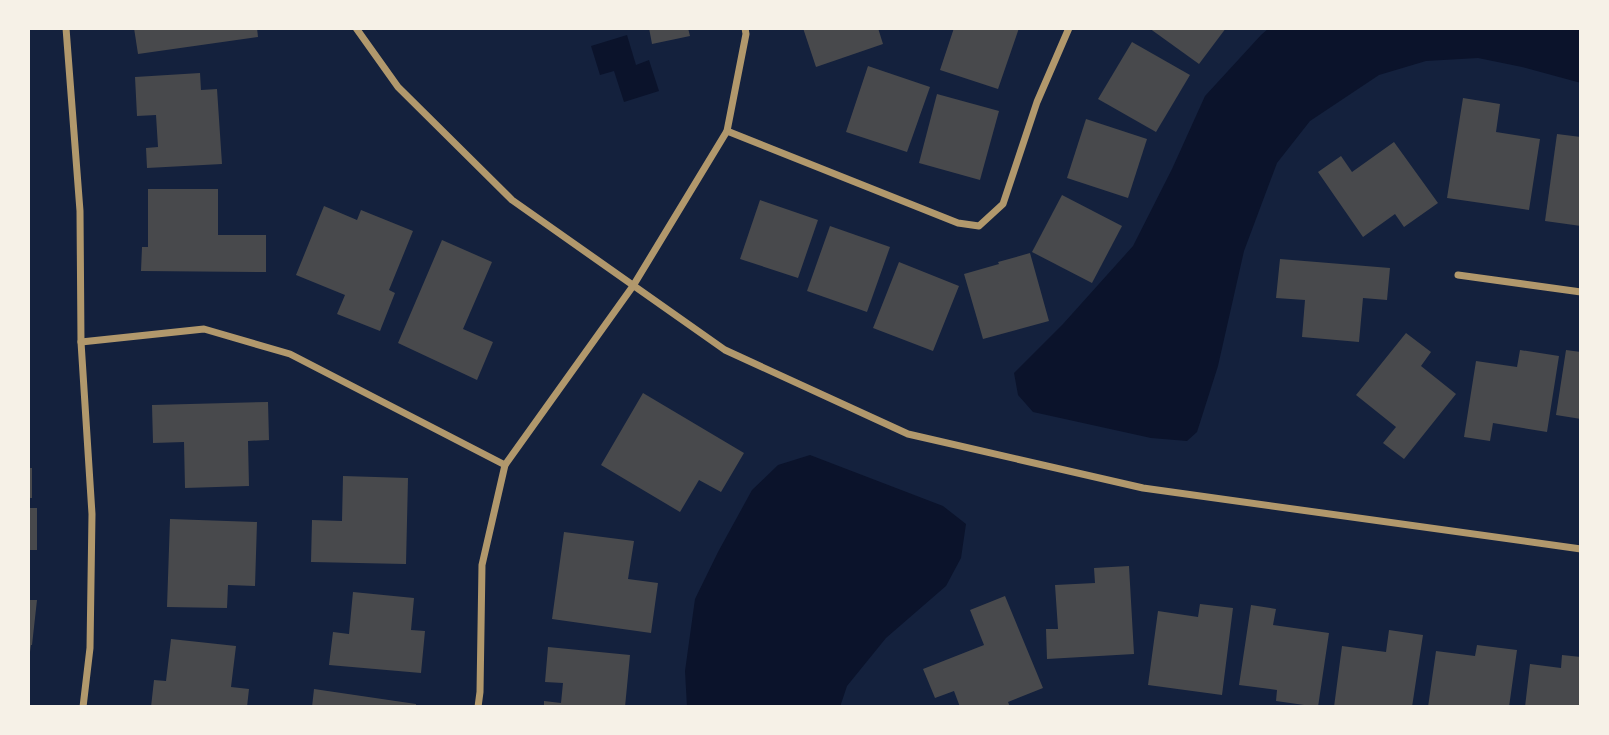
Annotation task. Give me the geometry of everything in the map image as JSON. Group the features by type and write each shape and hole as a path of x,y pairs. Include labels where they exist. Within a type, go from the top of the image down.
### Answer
{"street":[{"path":"66,28 80,211 81,342 92,514 90,648 83,707"},
{"path":"356,28 398,87 512,200 725,350 908,434 1143,488 1581,549"},
{"path":"478,707 482,565 505,465 633,286 727,131 745,28"},
{"path":"727,131 958,223 979,226 1003,204 1037,102 1069,28"},
{"path":"1458,275 1581,292"},
{"path":"81,342 204,329 290,354 505,465"}],"water":[{"path":"1269,28 1581,28 1581,83 1478,58 1426,61 1379,75 1310,121 1277,163 1244,251 1218,366 1197,432 1187,441 1151,438 1033,412 1018,395 1014,373 1063,324 1133,246 1205,96"},
{"path":"627,35 636,65 649,60 659,91 624,102 614,71 600,75 591,46"},
{"path":"810,455 943,506 966,524 961,558 946,586 886,638 847,686 840,707 687,707 685,671 695,599 752,490 778,465"}],"building":[{"path":"134,28 257,28 258,37 138,54"},
{"path":"649,28 688,28 690,36 652,44"},
{"path":"803,28 878,28 883,44 816,67"},
{"path":"954,28 1019,28 998,89 940,70"},
{"path":"1149,28 1226,28 1199,64"},
{"path":"1132,42 1190,75 1156,132 1098,99"},
{"path":"868,66 930,87 907,152 846,132"},
{"path":"200,73 201,90 217,89 222,164 147,168 146,148 158,147 156,115 137,116 135,77"},
{"path":"937,94 999,111 980,180 919,163"},
{"path":"1463,98 1500,104 1496,132 1540,139 1529,210 1447,198"},
{"path":"1086,119 1147,139 1128,198 1067,178"},
{"path":"1557,134 1581,137 1581,226 1545,221"},
{"path":"1394,142 1438,203 1404,227 1395,214 1363,237 1318,172 1341,156 1352,172"},
{"path":"148,189 218,189 218,235 266,235 266,272 141,271 142,247 148,247"},
{"path":"1062,195 1122,226 1092,283 1032,252"},
{"path":"760,200 818,220 798,278 740,259"},
{"path":"324,206 357,220 361,210 413,231 389,290 395,293 380,331 337,314 345,295 296,275"},
{"path":"830,226 890,247 867,312 807,291"},
{"path":"442,240 492,262 463,329 493,342 477,380 398,343"},
{"path":"1030,253 1049,321 983,339 964,274"},
{"path":"1280,259 1390,268 1387,300 1363,298 1359,342 1302,337 1305,300 1276,298"},
{"path":"899,262 959,286 933,351 873,328"},
{"path":"1406,333 1431,352 1421,366 1456,394 1404,459 1383,443 1396,427 1356,395"},
{"path":"1520,350 1559,356 1547,432 1493,423 1490,441 1464,437 1476,361 1517,367"},
{"path":"1566,350 1581,352 1581,419 1556,415"},
{"path":"643,393 744,453 721,492 699,480 680,512 601,465"},
{"path":"268,402 269,440 248,441 249,486 185,488 184,442 153,443 152,405"},
{"path":"28,468 32,468 32,498 28,498"},
{"path":"343,476 408,478 406,564 311,562 312,520 342,521"},
{"path":"28,508 37,508 37,550 28,550"},
{"path":"170,519 257,522 255,586 228,585 227,608 167,607"},
{"path":"564,532 634,541 628,579 658,583 651,633 552,619"},
{"path":"1129,566 1134,654 1047,659 1046,629 1058,629 1055,585 1095,583 1094,568"},
{"path":"353,592 414,598 411,630 425,631 421,673 329,665 333,632 349,634"},
{"path":"1005,596 1043,688 1008,702 1010,707 960,707 954,691 935,698 923,669 984,645 970,610"},
{"path":"28,600 37,600 30,652 28,652"},
{"path":"1200,604 1233,608 1222,695 1148,685 1158,611 1198,617"},
{"path":"1251,605 1276,609 1273,625 1329,633 1318,707 1276,701 1277,690 1239,685"},
{"path":"1389,630 1423,635 1412,707 1334,707 1342,646 1386,652"},
{"path":"171,639 236,646 231,687 249,689 247,707 151,707 154,680 166,681"},
{"path":"1477,645 1517,650 1509,707 1428,707 1436,651 1475,656"},
{"path":"548,647 630,655 625,707 544,707 544,701 561,703 563,683 545,682"},
{"path":"1562,655 1581,657 1581,707 1525,707 1530,664 1561,668"},
{"path":"314,689 416,704 416,707 312,707"}]}
